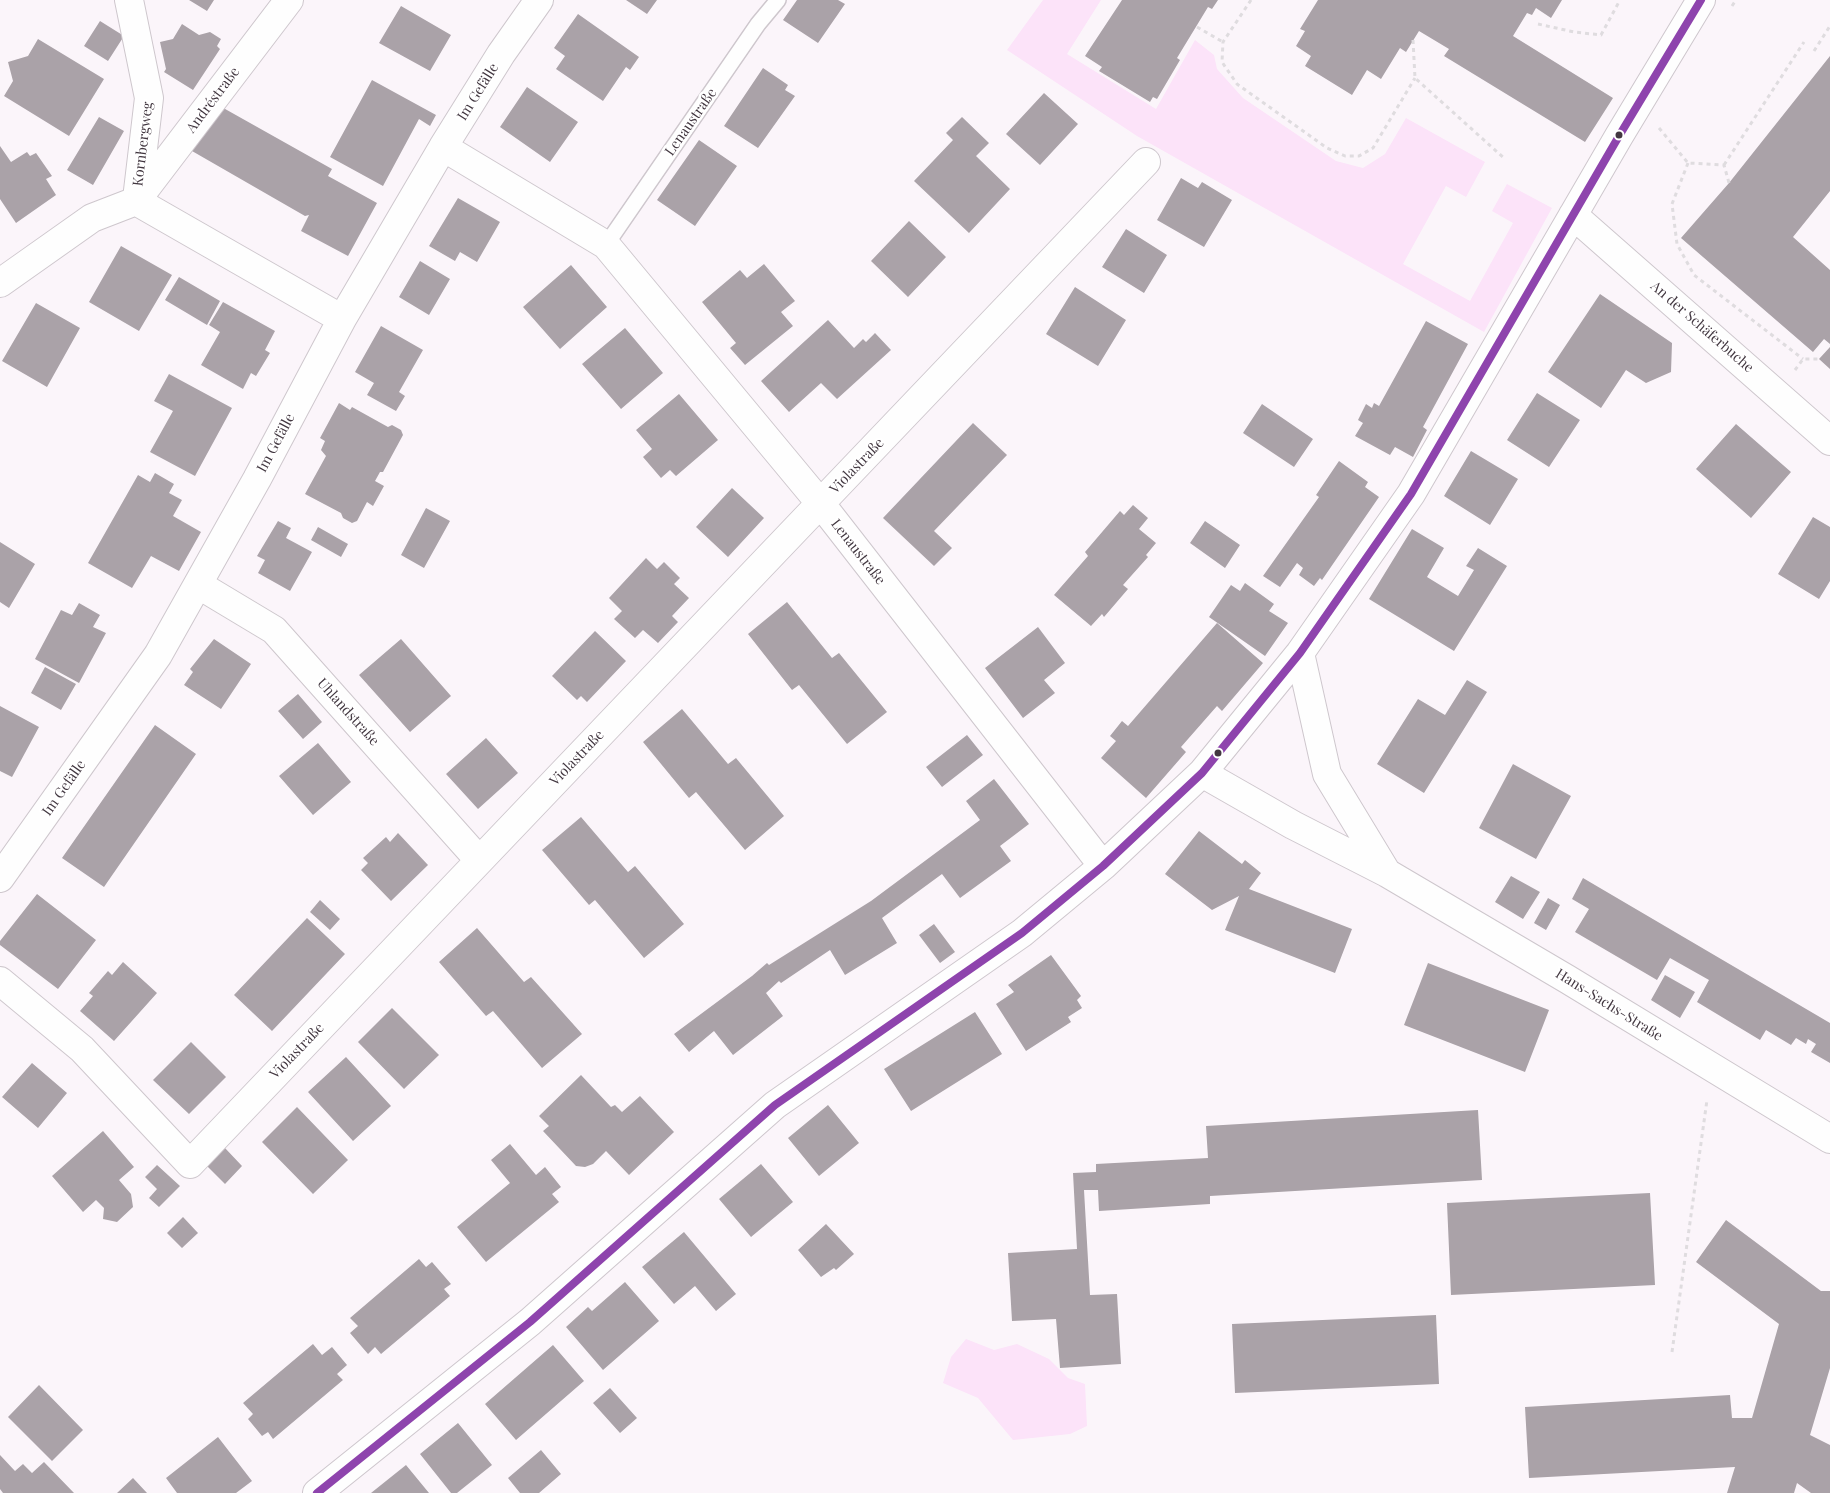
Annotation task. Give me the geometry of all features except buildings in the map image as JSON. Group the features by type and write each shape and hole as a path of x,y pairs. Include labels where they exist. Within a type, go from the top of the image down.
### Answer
{"street":[{"name":"Kornbergweg","path":"129,0 149,98 136,201"},
{"name":"Andréstraße","path":"136,201 289,0"},
{"name":"Im Gefälle","path":"0,878 158,655 199,585 342,319 443,148 502,54 539,0"},
{"path":"317,1493 530,1322 775,1105 1022,933 1103,866 1202,772 1300,653 1411,494 1700,0"},
{"name":"Lenaustraße","path":"443,148 606,245 821,504 1103,866"},
{"name":"Violastraße","path":"0,981 82,1049 190,1164 1146,162"},
{"path":"0,283 92,218 136,201 342,319"},
{"name":"An der Schäferbuche","path":"1573,215 1830,441"},
{"name":"Uhlandstraße","path":"199,585 274,630 479,860"},
{"name":"Hans-Sachs-Straße","path":"1300,653 1327,774 1387,874"},
{"name":"Hans-Sachs-Straße","path":"1202,772 1293,825 1387,874 1567,979 1830,1138"}],"lane":[{"name":"Lenaustraße","path":"606,245 758,24 778,0"}],"path":[{"path":"1251,0 1223,42 1222,62 1237,84 1327,148 1345,156 1359,156 1373,148 1414,78 1413,40"},
{"path":"1538,24 1574,32 1601,35 1620,0"},
{"path":"1814,51 1830,26"},
{"path":"1196,27 1223,42"},
{"path":"1724,165 1804,42"},
{"path":"1414,78 1505,160"},
{"path":"1655,124 1688,163 1724,165"},
{"path":"1688,163 1672,204 1677,244 1694,275 1803,359"},
{"path":"1724,165 1730,183"},
{"path":"1672,1352 1708,1091"}],"shaded area":[{"path":"1043,0 1101,0 1067,54 1156,109 1195,40 1214,55 1217,69 1243,98 1336,161 1363,168 1385,154 1406,118 1485,162 1466,197 1446,186 1403,264 1470,301 1513,223 1492,211 1507,184 1552,208 1484,332 1137,136 1007,50"},
{"path":"966,1339 994,1350 1017,1344 1049,1359 1068,1378 1085,1384 1087,1426 1070,1434 1013,1440 978,1398 943,1383 951,1357"}],"transit line":[{"path":"317,1493 530,1322 775,1105 1022,933 1103,866 1202,773 1300,653 1411,494 1619,136 1701,0"}]}
